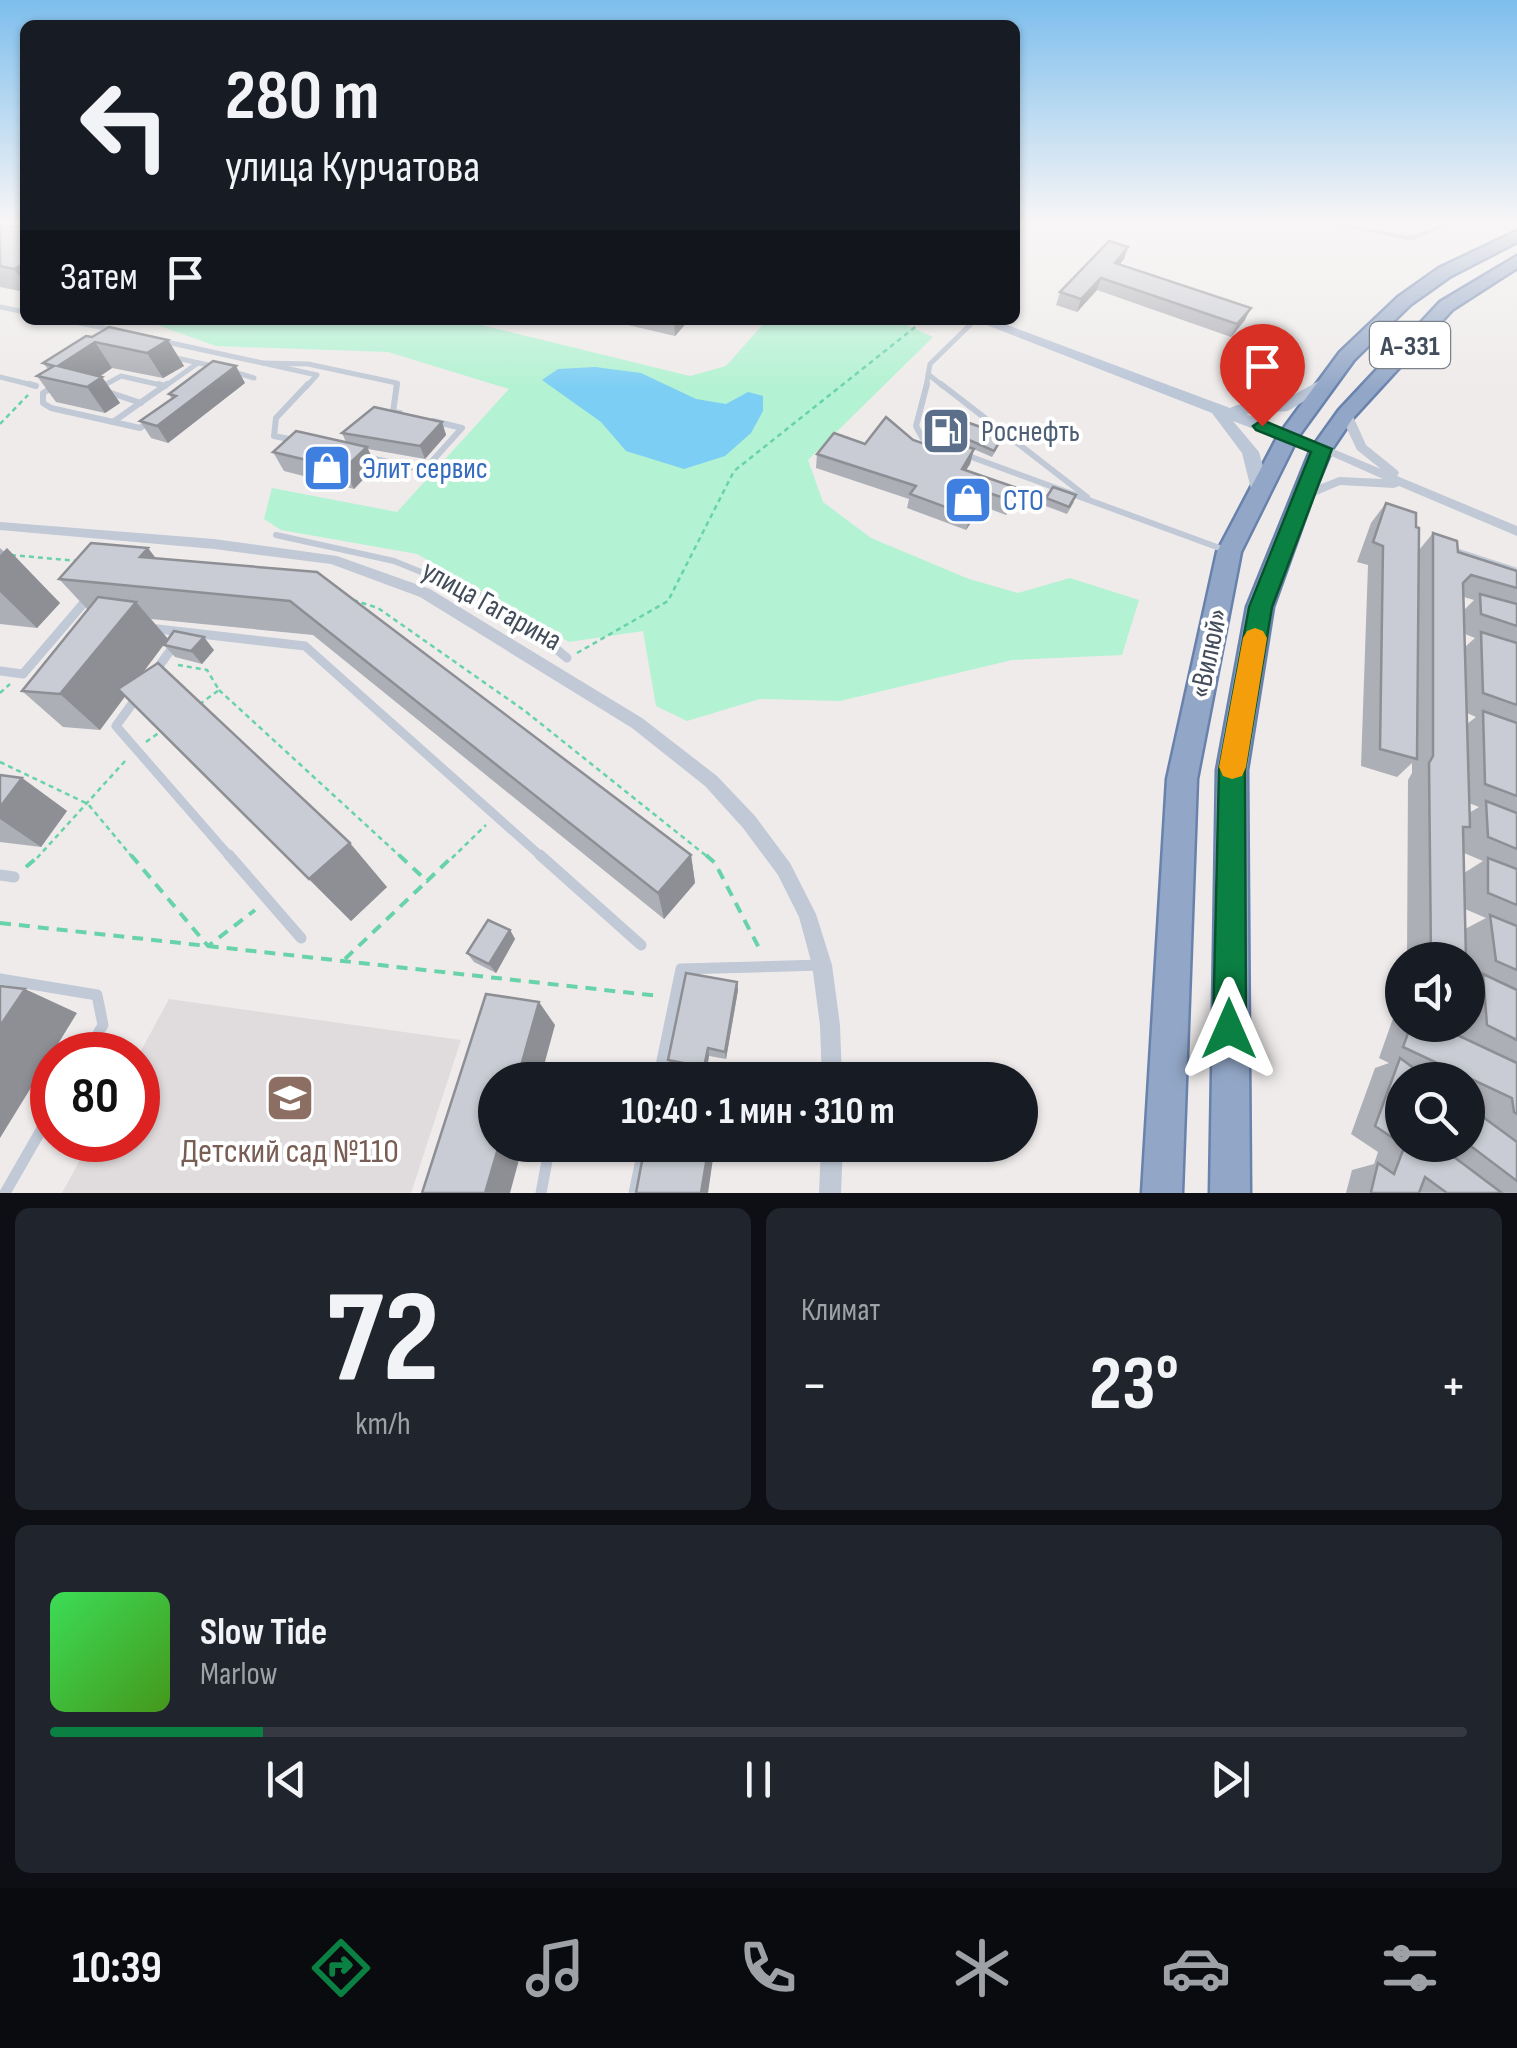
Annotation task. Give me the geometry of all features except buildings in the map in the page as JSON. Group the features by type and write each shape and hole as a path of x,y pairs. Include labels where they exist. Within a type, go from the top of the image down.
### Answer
{"highway":[{"name":"«Вилюй»","path":"1162,1193 1162,1118 1182,779 1229,552 1288,436 1347,356 1404,301 1436,279"},
{"name":"«Вилюй»","path":"1230,1193 1232,770 1260,607 1322,449 1346,414 1446,306 1489,279"},
{"path":"1288,436 1322,449"}],"main road":[{"path":"991,325 1288,436"},
{"path":"1210,407 1254,412 1282,408 1329,381"},
{"path":"1210,407 1242,440 1254,463 1260,489"}],"street":[{"path":"1346,414 1361,447 1410,486"},
{"path":"1322,449 1517,531"},
{"path":"1301,497 1339,481 1410,486"},
{"name":"улица Гагарина","path":"0,526 332,559 425,593 551,668 637,724 711,781 749,822 784,869 807,914 822,966 831,1062"},
{"path":"830,1193 831,1162"}],"lane":[{"path":"88,325 130,334"},
{"path":"973,325 930,364 922,414 916,426 924,440 1229,552"},
{"path":"149,338 316,375 276,418 274,436 311,444"},
{"path":"166,356 254,378"},
{"path":"113,422 198,363"},
{"path":"263,363 308,364 397,384 394,412 410,416"},
{"path":"208,378 222,368"},
{"path":"928,374 1093,502"},
{"path":"141,403 99,389 106,380 120,375 165,386"},
{"path":"0,377 36,386"},
{"path":"58,383 43,393 43,402 51,408 140,428 153,418"},
{"path":"349,453 424,470 462,428 428,420"},
{"path":"276,535 350,546 416,566 531,624 566,658"},
{"path":"128,551 140,538"},
{"path":"1446,547 1517,571"},
{"path":"0,671 23,674 94,592"},
{"path":"70,618 89,621"},
{"path":"146,627 306,646 642,945"},
{"path":"150,678 183,632"},
{"path":"139,694 116,726 301,938"},
{"path":"0,875 14,877"},
{"path":"662,1062 682,969 822,966"},
{"path":"0,979 96,995 102,1025 98,1032"},
{"path":"5,1193 30,1149"},
{"path":"541,1193 547,1162"},
{"path":"634,1193 640,1162"}],"path":[{"path":"566,658 668,601 734,471 918,325"},
{"path":"0,424 36,386"},
{"path":"0,554 78,561"},
{"path":"340,596 378,608 525,711 716,863 768,967"},
{"path":"162,662 206,670 220,690 427,881"},
{"path":"192,710 220,690"},
{"path":"14,877 48,849 136,749 164,729"},
{"path":"0,762 88,804 208,946"},
{"path":"344,960 496,815"},
{"path":"208,946 268,900"},
{"path":"0,922 675,998"}],"shaded area":[{"name":"Детский сад №110","path":"169,999 461,1040 411,1193 62,1193 79,1162 160,1162 160,1032 151,1032"}],"green space":[{"path":"157,325 481,325 690,376 726,366 763,325 906,325 933,337 808,460 823,502 871,538 969,579 1018,593 1070,578 1139,600 1122,655 1012,660 840,701 760,699 687,721 656,706 643,631 569,642 417,554 281,530 264,519 272,488 397,512 509,389 388,352 216,346"}],"water":[{"path":"595,367 641,373 696,399 726,404 748,392 763,396 763,411 751,433 725,456 684,469 626,451 601,422 542,380 558,369"}],"slow traffic":[{"path":"1232,767 1255,638"}],"place":[{"name":"Роснефть","path":"946,431"},
{"name":"Элит сервис","path":"327,468"},
{"name":"СТО","path":"968,500"},
{"name":"Детский сад №110","path":"290,1098"}],"route":[{"path":"1229,1029 1232,770 1260,607 1322,449 1262,426"}]}
